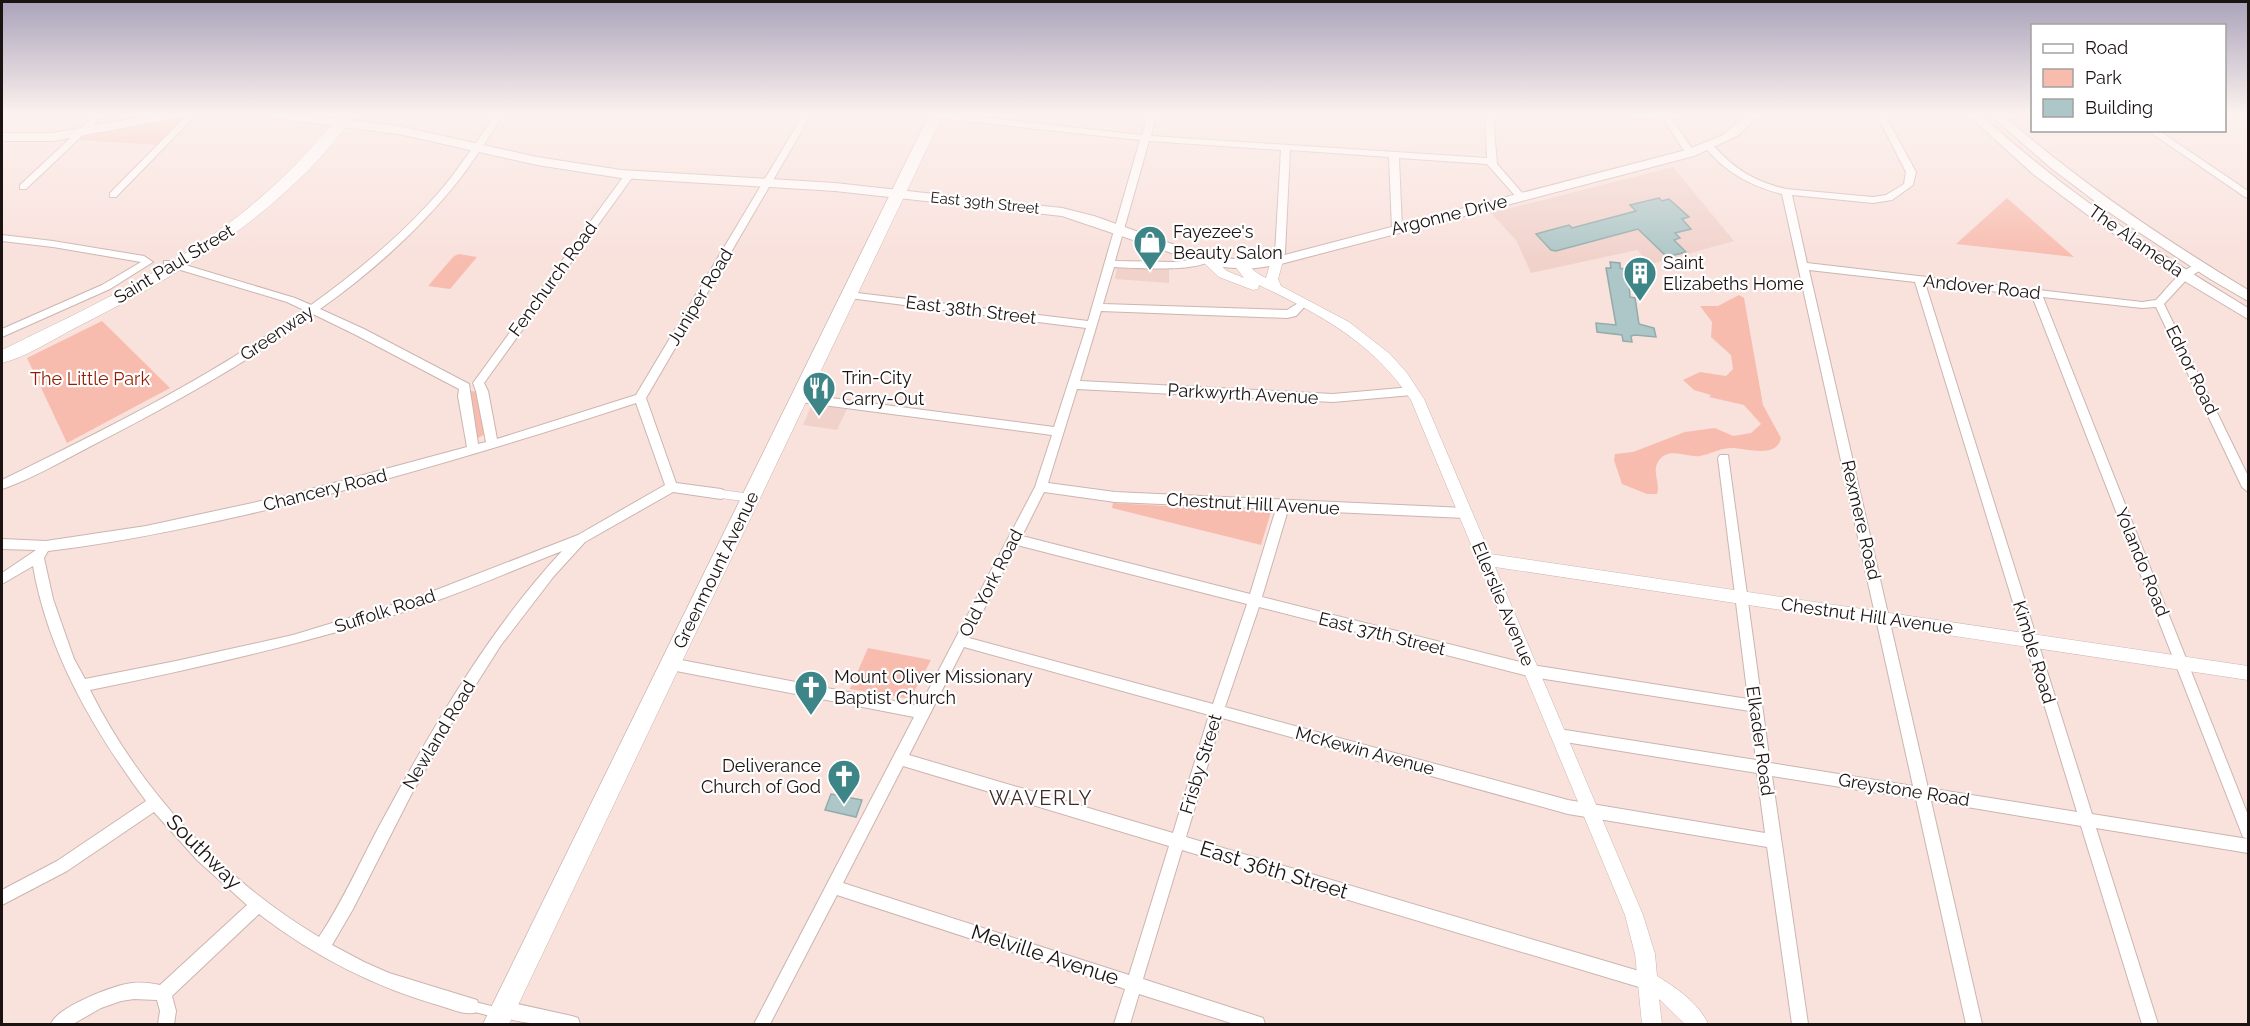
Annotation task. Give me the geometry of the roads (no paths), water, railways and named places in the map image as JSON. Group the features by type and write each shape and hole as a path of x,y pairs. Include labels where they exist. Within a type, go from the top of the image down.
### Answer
{"main road":[{"name":"Saint Paul Street","path":"2,349 213,244 270,200 296,176 306,163"},
{"name":"East 39th Street","path":"548,163 629,175 769,182 1062,212 1118,229"},
{"name":"Greenmount Avenue","path":"500,1016 913,163"},
{"name":"Argonne Drive","path":"1206,262 1240,266 1277,261 1652,163"},
{"name":"The Alameda","path":"2030,163 2071,196 2185,275 2248,314"},
{"name":"The Alameda","path":"2054,163 2097,196 2248,296"},
{"path":"1118,229 1206,262"},
{"name":"Saint Paul Street","path":"2,357 173,264"}],"street":[{"path":"23,187 48,163"},
{"path":"113,195 145,163"},
{"name":"Greenway","path":"2,485 191,388 249,353 313,309 413,225 467,163"},
{"name":"Juniper Road","path":"640,398 780,163"},
{"name":"Old York Road","path":"762,1024 1041,487 1092,325 1138,163"},
{"path":"1277,291 1272,279 1280,254 1285,163"},
{"path":"1394,163 1397,229"},
{"path":"1492,163 1494,168 1521,197"},
{"path":"1724,163 1741,175 1769,188 1786,192 1865,200 1889,198 1904,190 1910,181 1911,172 1906,163"},
{"path":"2200,163 2248,195"},
{"name":"Fenchurch Road","path":"478,383 629,175"},
{"name":"Rexmere Road","path":"1786,192 1974,1024"},
{"path":"2,238 112,253 148,262 117,282 2,333"},
{"path":"1109,264 1174,265 1206,262 1223,274 1277,291"},
{"path":"173,264 259,289 313,309 465,387 478,383 482,391 492,445"},
{"name":"Ellerslie Avenue","path":"1240,266 1246,274 1346,325 1371,344 1395,368 1412,391 1634,915 1646,954 1652,1024"},
{"name":"Andover Road","path":"1804,266 2142,305 2159,303"},
{"name":"Ednor Road","path":"2200,266 2185,275 2159,303 2248,487"},
{"name":"Kimble Road","path":"1919,280 2150,1024"},
{"name":"Yolando Road","path":"2036,293 2248,832"},
{"name":"East 38th Street","path":"849,295 1092,325"},
{"path":"1097,307 1287,314 1292,313 1303,303"},
{"name":"Parkwyrth Avenue","path":"1073,386 1333,398 1412,391"},
{"path":"465,387 464,396 473,451"},
{"path":"640,398 672,487 751,498"},
{"name":"Chancery Road","path":"2,544 42,551 279,502 473,451 640,398"},
{"path":"800,398 1058,432"},
{"name":"Elkader Road","path":"1724,458 1773,841 1800,1024"},
{"name":"Suffolk Road","path":"80,686 214,659 339,627 430,597 582,538 672,487"},
{"name":"Chestnut Hill Avenue","path":"1041,487 1103,496 1465,513"},
{"name":"Frisby Street","path":"1122,1024 1217,711 1283,505"},
{"name":"Newland Road","path":"321,948 423,759 470,682 522,606 582,538"},
{"name":"East 37th Street","path":"1014,539 1532,672 1755,706"},
{"path":"2,579 42,551"},
{"name":"Southway","path":"42,551 47,603 80,686 116,750 155,803 201,854 259,904 321,948 403,986 500,1016"},
{"name":"Chestnut Hill Avenue","path":"1485,559 2248,673"},
{"name":"McKewin Avenue","path":"961,641 1591,811 1773,841"},
{"path":"671,664 923,713"},
{"name":"Greystone Road","path":"1559,735 2248,846"},
{"name":"East 36th Street","path":"900,759 1649,982"},
{"path":"2,898 62,866 155,803"},
{"name":"Melville Avenue","path":"834,886 1257,1024"},
{"path":"163,993 259,904"},
{"path":"1649,982 1669,994 1698,1024"},
{"path":"59,1024 101,998 117,992 149,990 163,993"},
{"path":"163,993 168,1011 166,1024"},
{"path":"500,1016 572,1024"}],"place":[{"name":"Fayezee's Beauty Salon","path":"1150,271"},
{"name":"Saint Elizabeths Home","path":"1640,302"},
{"name":"Trin-City Carry-Out","path":"819,417"},
{"name":"Mount Oliver Missionary Baptist Church","path":"811,716"},
{"name":"Deliverance Church of God","path":"844,805"}],"district":[{"name":"WAVERLY","path":"1041,798"}],"park label":[{"name":"The Little Park","path":"90,379"}]}
